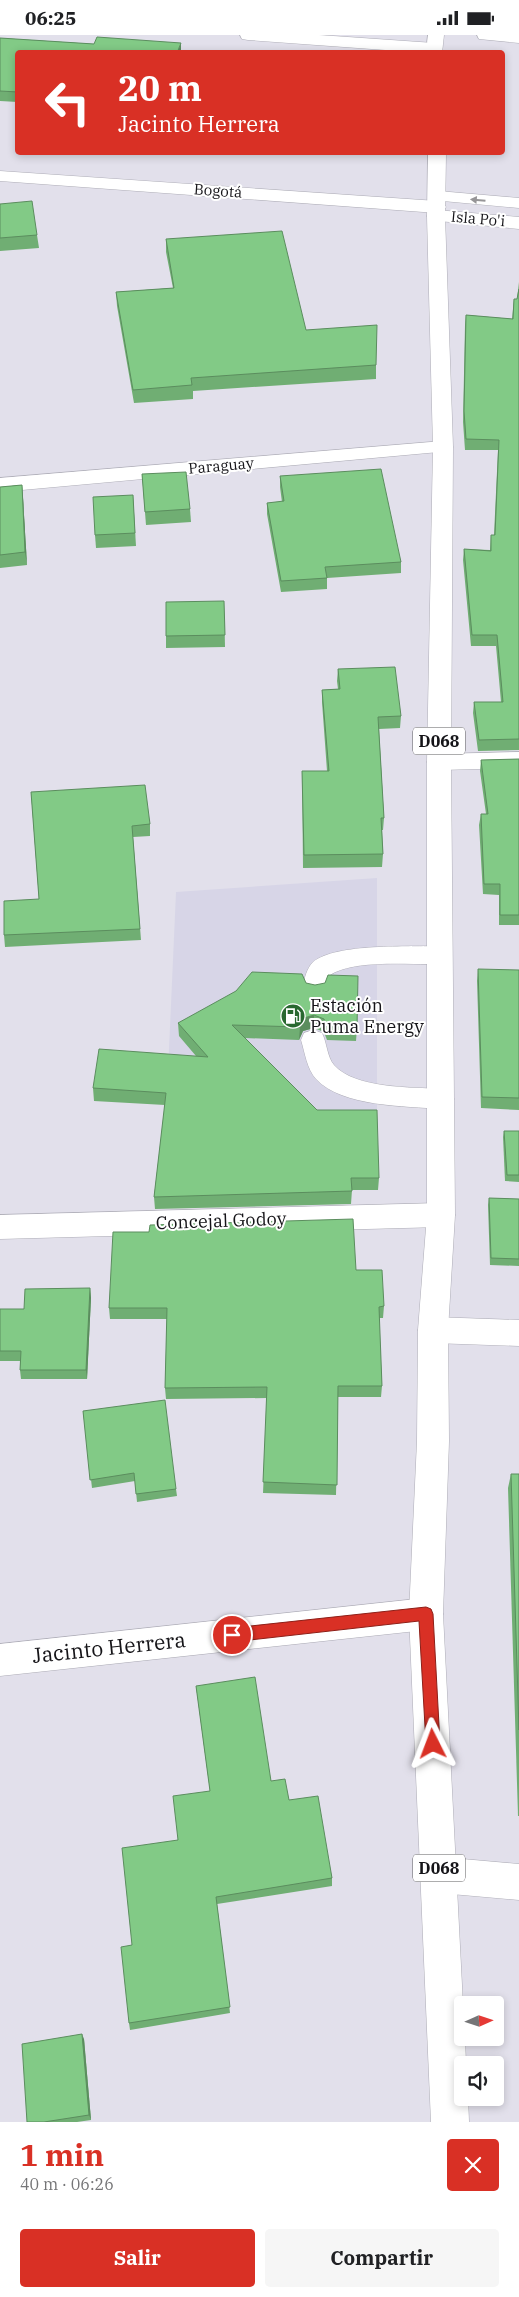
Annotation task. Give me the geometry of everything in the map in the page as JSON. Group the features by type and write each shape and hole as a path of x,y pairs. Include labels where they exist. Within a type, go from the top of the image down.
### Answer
{"street":[{"path":"248,35 435,45"},
{"path":"485,35 519,38"},
{"name":"D068","path":"437,155 442,447 439,762 442,1215 433,1330 433,1441 426,1614 440,1875 450,2122"},
{"name":"Bogotá","path":"0,176 437,206"},
{"name":"Isla Po'i","path":"437,206 519,203"},
{"name":"Isla Po'i","path":"437,206 519,223"},
{"name":"Paraguay","path":"0,485 442,447"},
{"path":"439,762 519,760"},
{"name":"Concejal Godoy","path":"0,1227 442,1215"},
{"path":"433,1330 519,1333"},
{"name":"Jacinto Herrera","path":"0,1661 426,1614"},
{"path":"440,1875 519,1882"}],"lane":[{"path":"315,987 320,969 332,961 358,957 440,955"},
{"path":"313,1040 325,1072 340,1083 362,1091 441,1099"}],"shaded area":[{"path":"377,878 377,1125 166,1116 176,892"}],"building":[{"path":"97,37 181,43 178,50 15,50 15,92 0,91 0,38 94,44"},
{"path":"32,201 37,235 0,238 0,204"},
{"path":"282,231 306,330 377,325 376,365 191,378 192,385 133,390 116,292 174,288 166,239"},
{"path":"519,289 519,739 479,740 474,702 503,702 497,635 472,635 464,549 491,551 491,535 495,535 499,440 466,439 464,411 466,315 513,319 514,299 517,299"},
{"path":"381,469 401,562 325,567 327,578 281,581 267,503 284,501 280,476"},
{"path":"186,472 190,509 145,512 142,474"},
{"path":"22,485 25,552 0,555 0,487"},
{"path":"133,495 135,533 95,535 93,497"},
{"path":"224,601 225,635 166,636 166,602"},
{"path":"395,667 401,716 378,717 384,818 381,818 383,854 304,855 302,771 329,771 322,690 340,689 338,669"},
{"path":"519,759 519,915 500,915 500,884 484,884 481,814 488,814 481,760"},
{"path":"145,785 150,824 132,826 140,929 4,935 4,901 39,899 31,792"},
{"path":"478,969 519,970 519,1098 482,1097"},
{"path":"252,972 302,974 306,983 315,985 325,983 328,975 358,976 357,1028 327,1027 324,1019 314,1015 304,1018 300,1027 232,1025 317,1110 377,1110 379,1178 351,1178 352,1191 154,1197 166,1093 93,1088 99,1049 208,1057 178,1023 236,991"},
{"path":"504,1131 519,1131 519,1175 507,1175"},
{"path":"489,1198 519,1199 519,1259 491,1258"},
{"path":"353,1219 356,1270 382,1270 384,1306 379,1307 382,1386 338,1386 337,1485 263,1482 267,1387 165,1388 167,1308 109,1308 113,1232 149,1232 150,1225"},
{"path":"90,1288 86,1370 20,1370 21,1351 0,1351 0,1309 24,1309 25,1289"},
{"path":"165,1400 176,1489 136,1494 134,1473 90,1480 83,1411"},
{"path":"511,1474 519,1474 519,1730"},
{"path":"255,1677 271,1781 285,1779 289,1800 318,1796 332,1878 216,1897 230,2007 129,2023 121,1947 132,1945 122,1848 178,1840 173,1796 210,1791 196,1686"},
{"path":"82,2034 89,2115 44,2122 27,2122 22,2044"}],"place":[{"name":"Estación Puma Energy","path":"293,1016"}],"route":[{"path":"232,1635 426,1614 433,1744"}]}
